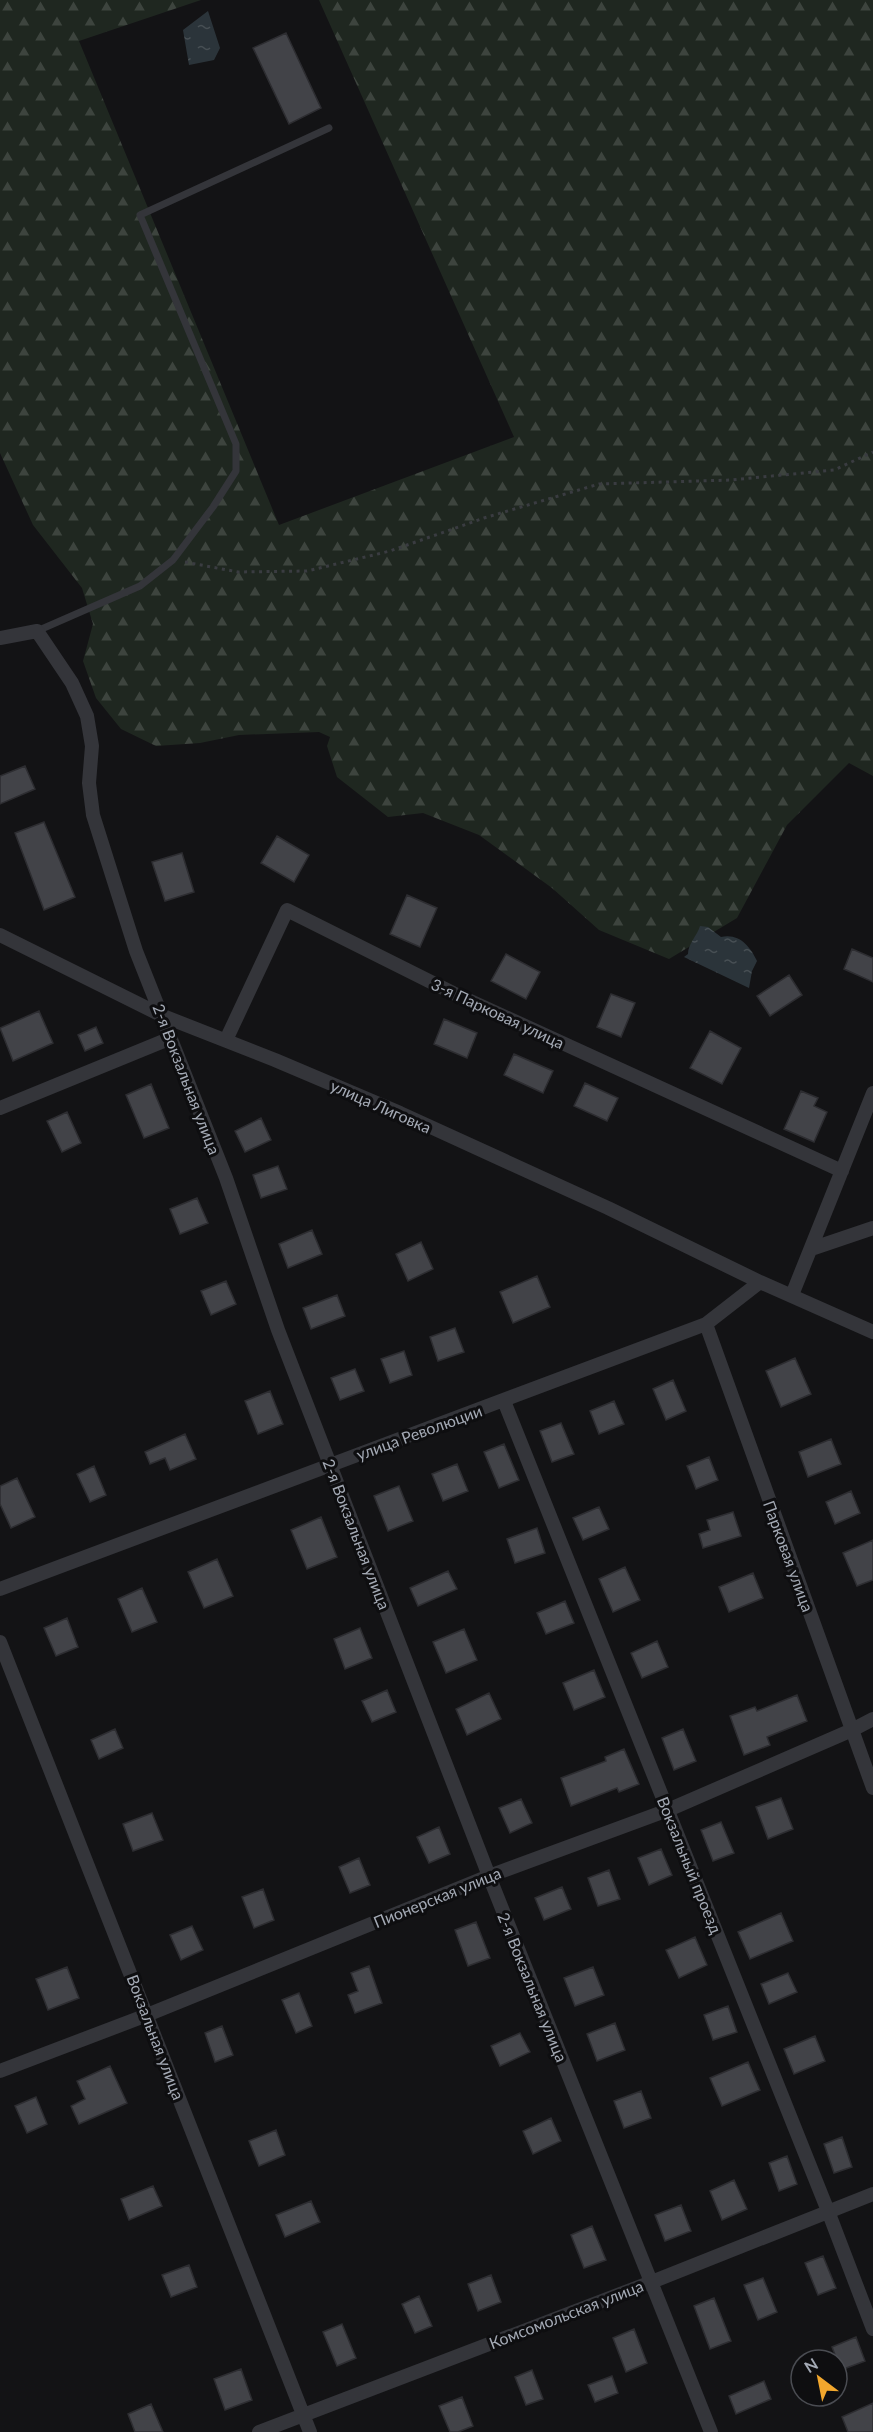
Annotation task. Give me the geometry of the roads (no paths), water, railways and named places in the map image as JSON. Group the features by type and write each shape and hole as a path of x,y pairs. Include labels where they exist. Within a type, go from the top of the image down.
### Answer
{"street":[{"path":"0,639 37,632"},
{"name":"2-я Вокзальная улица","path":"37,632 72,683 87,716 92,746 89,783 93,815 136,951 226,1178 278,1330 489,1876 649,2283 711,2432"},
{"name":"3-я Парковая улица","path":"226,1040 287,910 453,993 842,1171"},
{"name":"улица Лиговка","path":"0,935 163,1016 400,1113 760,1282 873,1332"},
{"path":"0,1108 171,1038"},
{"path":"792,1295 873,1093"},
{"path":"811,1249 873,1228"},
{"name":"улица Революции","path":"0,1589 706,1324 760,1282"},
{"name":"Парковая улица","path":"706,1324 873,1788"},
{"name":"Вокзальный проезд","path":"504,1401 873,2329"},
{"name":"Вокзальная улица","path":"0,1642 310,2432"},
{"name":"Пионерская улица","path":"0,2071 147,2015 489,1876 668,1810 873,1719"},
{"name":"Комсомольская улица","path":"259,2432 649,2283 873,2194"}],"lane":[{"path":"37,632 140,586 173,560 213,507 236,471 236,444 140,215 329,128"}],"water":[{"path":"208,11 220,48 214,60 189,65 183,30"},
{"path":"700,926 708,927 721,937 738,939 751,950 757,961 752,971 749,988 684,957 688,954 689,947"}]}
